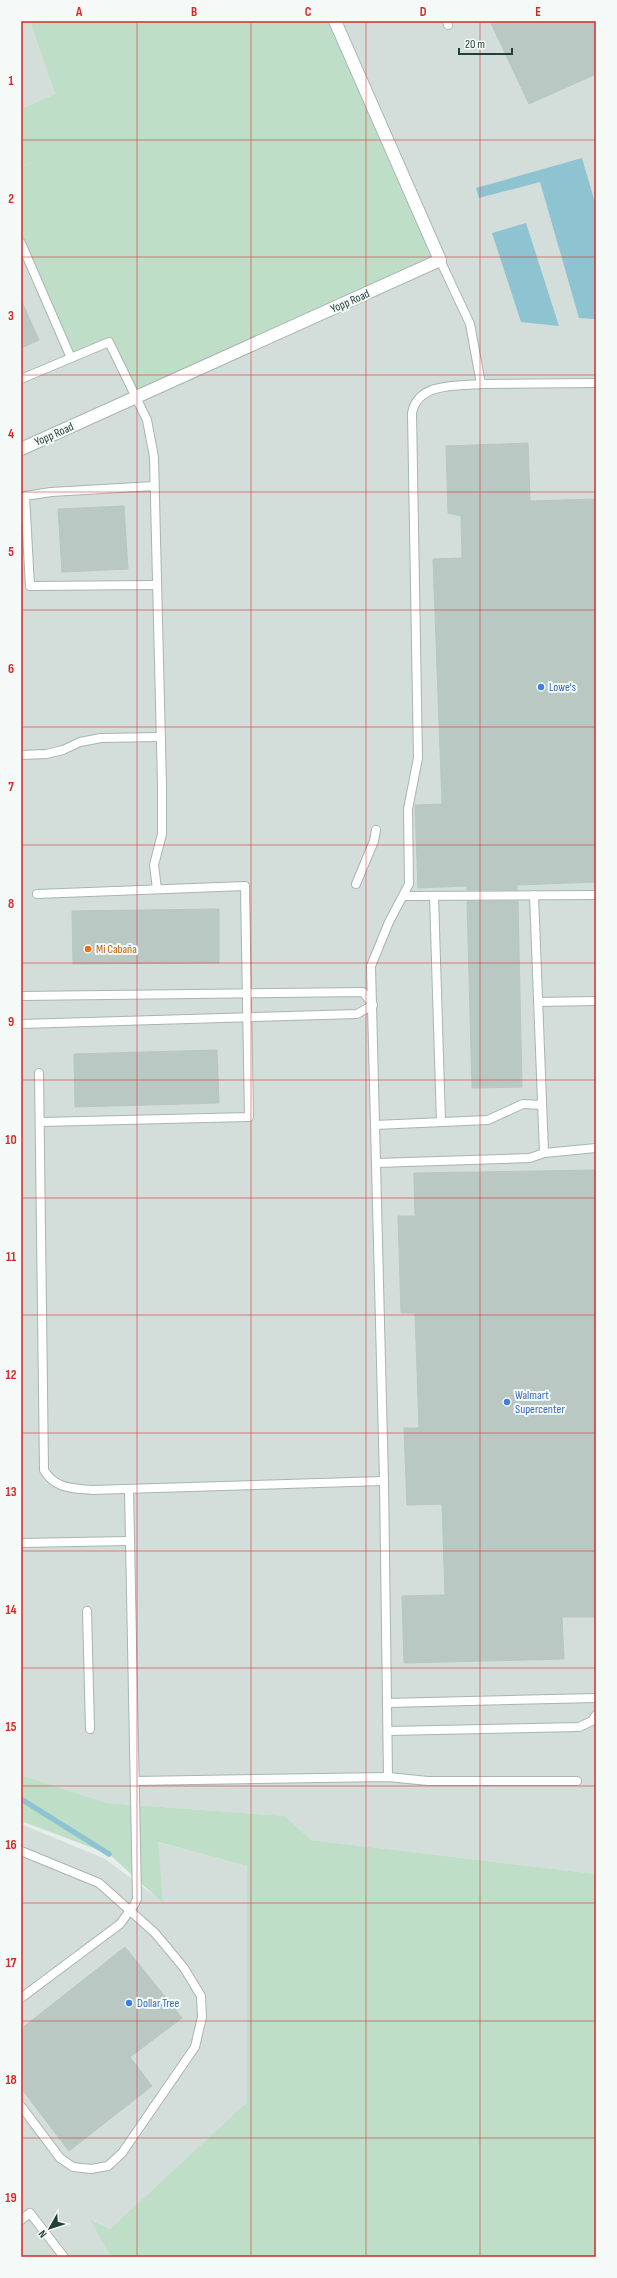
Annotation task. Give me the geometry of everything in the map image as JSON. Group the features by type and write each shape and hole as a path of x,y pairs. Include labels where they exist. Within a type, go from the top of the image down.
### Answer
{"street":[{"path":"335,21 440,260"},
{"name":"Yopp Road","path":"21,449 440,260"}],"lane":[{"path":"21,243 71,358"},
{"path":"440,260 470,324 481,384"},
{"path":"21,379 109,342 147,420 154,457 161,737 162,834 154,865 157,889"},
{"path":"388,1777 384,1481 371,966 390,922 409,884 410,868 408,809 418,758 410,421 413,408 430,390 439,387 481,384 596,383"},
{"path":"154,486 51,492 25,496 30,586 156,585"},
{"path":"21,756 46,754 63,750 80,742 101,738 161,737"},
{"path":"356,884 374,841 376,830"},
{"path":"37,894 245,886 247,993 246,1017 249,1117 41,1122"},
{"path":"534,895 544,1153"},
{"path":"404,896 596,895"},
{"path":"434,896 441,1122"},
{"path":"21,996 363,992 373,1005"},
{"path":"538,1002 596,1001"},
{"path":"21,1024 357,1014 373,1005"},
{"path":"39,1073 41,1122 39,1188 44,1470 56,1484 67,1488 129,1489 384,1481"},
{"path":"375,1125 488,1120 523,1104 542,1105"},
{"path":"376,1163 530,1158 544,1153 596,1148"},
{"path":"21,1998 120,1924 132,1909 137,1899 138,1884 129,1489"},
{"path":"21,1543 129,1541"},
{"path":"87,1611 90,1729"},
{"path":"387,1703 596,1698"},
{"path":"388,1731 579,1727 592,1721 596,1714"},
{"path":"135,1781 388,1777 428,1781 577,1781"},
{"path":"21,1851 99,1883 132,1909 155,1933 184,1968 201,1996 202,2017 195,2047 122,2153 108,2166 91,2169 73,2167 60,2158 21,2106"},
{"path":"21,2220 30,2213 64,2257"}],"shaded area":[{"path":"21,21 30,21 55,94 21,109"},
{"path":"335,21 596,21 596,1874 311,1840 285,1816 107,1803 21,1775 21,166 72,146"},
{"path":"21,1824 105,1859 163,1902 157,1842 247,1866 247,2102 110,2229 91,2219 111,2257 21,2257"}],"green space":[{"path":"30,21 335,21 440,260 136,397 109,342 71,358 21,243 21,167 35,161 21,166 21,109 55,94"},
{"path":"21,1775 107,1803 285,1816 311,1840 596,1874 596,2257 111,2257 90,2219 110,2229 247,2102 247,1866 158,1842 163,1903 109,1854 21,1821"}],"water":[{"path":"582,158 596,206 596,319 579,318 540,182 479,198 476,188"},
{"path":"526,223 559,326 521,322 492,233"}],"building":[{"path":"490,21 596,21 596,74 529,104"},
{"path":"21,300 39,340 21,348"},
{"path":"528,443 530,501 596,499 596,882 517,885 517,890 467,890 467,886 418,888 415,805 442,804 433,559 462,558 461,516 448,513 446,446"},
{"path":"124,506 128,569 62,572 58,509"},
{"path":"467,901 518,901 522,1087 472,1088"},
{"path":"219,909 219,963 73,964 72,911"},
{"path":"217,1050 219,1103 75,1107 74,1054"},
{"name":"Walmart Supercenter","path":"596,1170 596,1617 562,1617 564,1659 404,1663 402,1596 445,1595 442,1504 407,1505 404,1428 419,1428 415,1313 401,1313 398,1216 415,1216 414,1173"},
{"path":"125,1947 182,2018 130,2057 152,2086 69,2151 21,2088 21,2029"}],"waterway":[{"path":"21,1799 109,1854"}],"place":[{"name":"Lowe's","path":"541,687"},
{"name":"Mi Cabaña","path":"88,949"},
{"name":"Walmart Supercenter","path":"507,1402"},
{"name":"Dollar Tree","path":"129,2003"}]}
